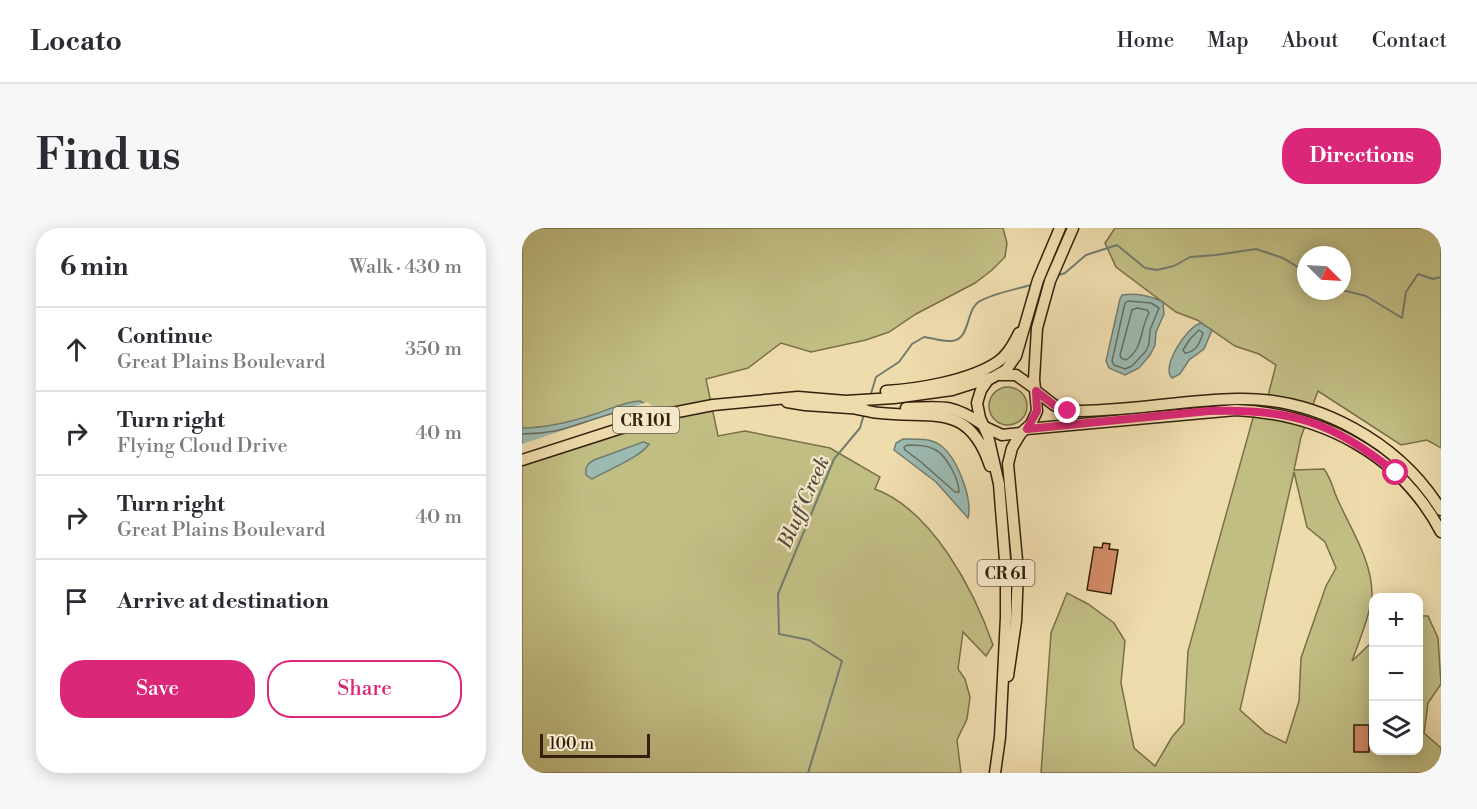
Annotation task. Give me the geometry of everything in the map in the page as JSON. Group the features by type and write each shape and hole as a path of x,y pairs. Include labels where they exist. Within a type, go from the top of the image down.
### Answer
{"main road":[{"path":"894,403 996,363 1013,344 1029,306 1035,281 1060,228"},
{"name":"CR 61","path":"995,773 1018,596 1018,556 1008,464 1012,448 1037,411 1035,340 1043,301 1074,228"},
{"name":"CR 61","path":"1001,721 1007,600 1003,531 999,484 993,452 977,408 983,387 1009,367 1016,356 1029,306"},
{"path":"894,403 952,390 1005,374 1016,375 1054,405 1068,411 1239,399 1270,401 1315,411 1360,432 1384,449 1420,481 1441,510"},
{"name":"CR 101","path":"522,460 684,410 713,405 798,397 894,403"},
{"name":"CR 101","path":"775,400 880,413 894,403"},
{"path":"894,403 948,406 965,412 1002,435 1236,410 1266,412 1303,419 1344,436 1388,466 1419,498 1441,532"},
{"path":"894,403 947,417 962,423 972,432 983,448 992,472 1003,531"}],"shaded area":[{"path":"522,228 1003,228 1007,243 1005,257 992,270 975,283 916,314 889,332 866,340 811,352 781,343 748,368 706,379 718,436 745,431 830,448 880,477 875,489 896,499 915,514 948,554 975,600 993,645 986,656 963,632 958,669 965,679 970,697 967,719 957,740 961,773 522,773"},
{"path":"1115,228 1441,228 1441,448 1427,440 1401,445 1318,391 1301,437 1294,470 1324,469 1359,544 1368,569 1372,593 1369,593 1369,612 1352,661 1369,645 1369,755 1423,755 1423,616 1428,616 1438,638 1441,684 1428,703 1424,733 1441,748 1441,773 1041,773 1051,633 1067,593 1088,604 1114,623 1125,641 1121,683 1134,748 1155,766 1172,737 1184,723 1188,651 1256,407 1264,411 1276,365 1259,354 1235,346 1197,320 1176,312 1116,267 1105,243","holes":["1294,472 1307,527 1325,542 1336,568 1326,586 1301,658 1299,701 1286,743 1266,733 1240,710"]},
{"path":"1008,387 1022,392 1027,406 1022,420 1008,425 994,420 989,406 994,392"}],"water":[{"path":"1122,295 1138,295 1163,302 1164,314 1150,355 1139,368 1125,375 1109,368 1106,361"},
{"path":"1201,323 1212,330 1204,349 1189,360 1180,374 1172,378 1169,373 1172,357 1189,331"},
{"path":"640,401 656,411 522,461 522,428 568,422 623,404"},
{"path":"903,439 932,441 946,451 958,468 966,490 968,518 936,482 894,450 896,443"},
{"path":"643,442 649,444 631,459 592,479 586,475 587,466 594,460"}],"pier":[{"path":"647,402 659,412 522,464 522,444"}],"building":[{"path":"1103,543 1110,544 1109,549 1118,550 1111,594 1087,590 1094,547 1102,548"},
{"path":"1354,725 1369,725 1369,752 1354,752"}],"waterway":[{"name":"Bluff Creek","path":"1056,276 1065,273 1086,255 1117,245 1145,268 1157,270 1174,266 1190,257 1256,249 1283,258 1297,267"},
{"name":"Bluff Creek","path":"1351,292 1366,296 1402,318 1406,292 1418,274 1433,279 1441,277"},
{"name":"Bluff Creek","path":"870,397 876,377 899,362 912,344 924,337 945,341 956,340 961,337 975,305 980,301 999,293 1034,284"},
{"name":"Bluff Creek","path":"808,773 842,661 809,640 779,634 778,594 834,459 860,428 864,414"}],"route":[{"path":"1068,411 1044,399 1036,391 1037,411 1027,429 1209,411 1266,412 1316,423 1344,436 1396,473"}]}
